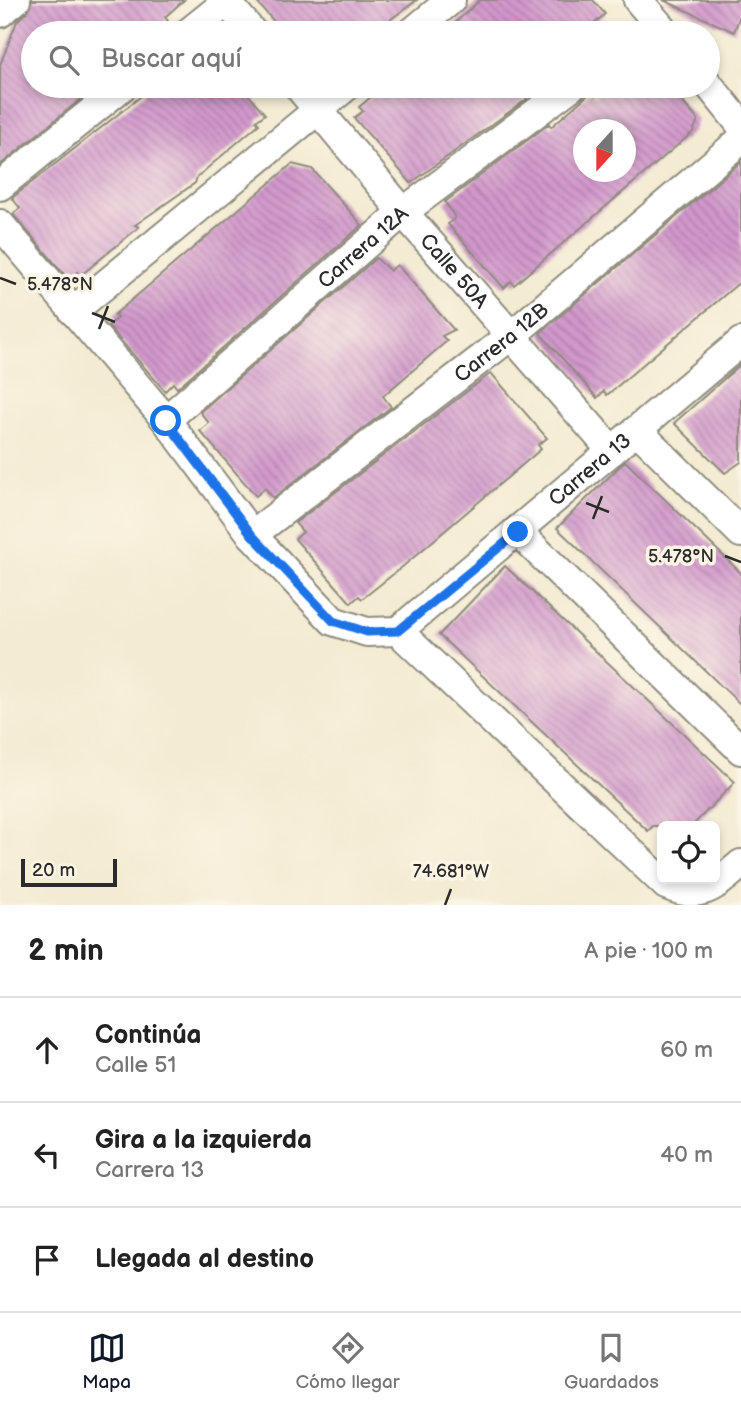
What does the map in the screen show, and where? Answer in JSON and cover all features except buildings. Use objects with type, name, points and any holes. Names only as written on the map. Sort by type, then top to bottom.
[{"type":"street","points":[[0,13],[16,0]]},
{"type":"street","points":[[426,21],[451,0]]},
{"type":"street","points":[[638,0],[657,21]]},
{"type":"street","points":[[203,21],[227,1],[243,21]]},
{"type":"street","points":[[0,186],[108,98]]},
{"type":"street","name":"Calle 50A","points":[[308,98],[403,212],[612,451]]},
{"type":"street","points":[[73,312],[332,98]]},
{"type":"street","name":"Carrera 12A","points":[[166,421],[403,212],[556,98]]},
{"type":"street","points":[[719,98],[741,125]]},
{"type":"street","name":"Carrera 12B","points":[[252,535],[512,335],[741,140]]},
{"type":"street","points":[[0,224],[166,421],[252,535],[333,621],[367,632],[398,631],[666,885],[684,893],[711,890],[741,864]]},
{"type":"street","name":"Carrera 13","points":[[398,631],[741,342]]},
{"type":"street","points":[[638,431],[741,533]]},
{"type":"street","points":[[518,532],[741,750]]},
{"type":"route","points":[[166,421],[252,535],[333,621],[367,632],[398,631],[518,532]]}]
